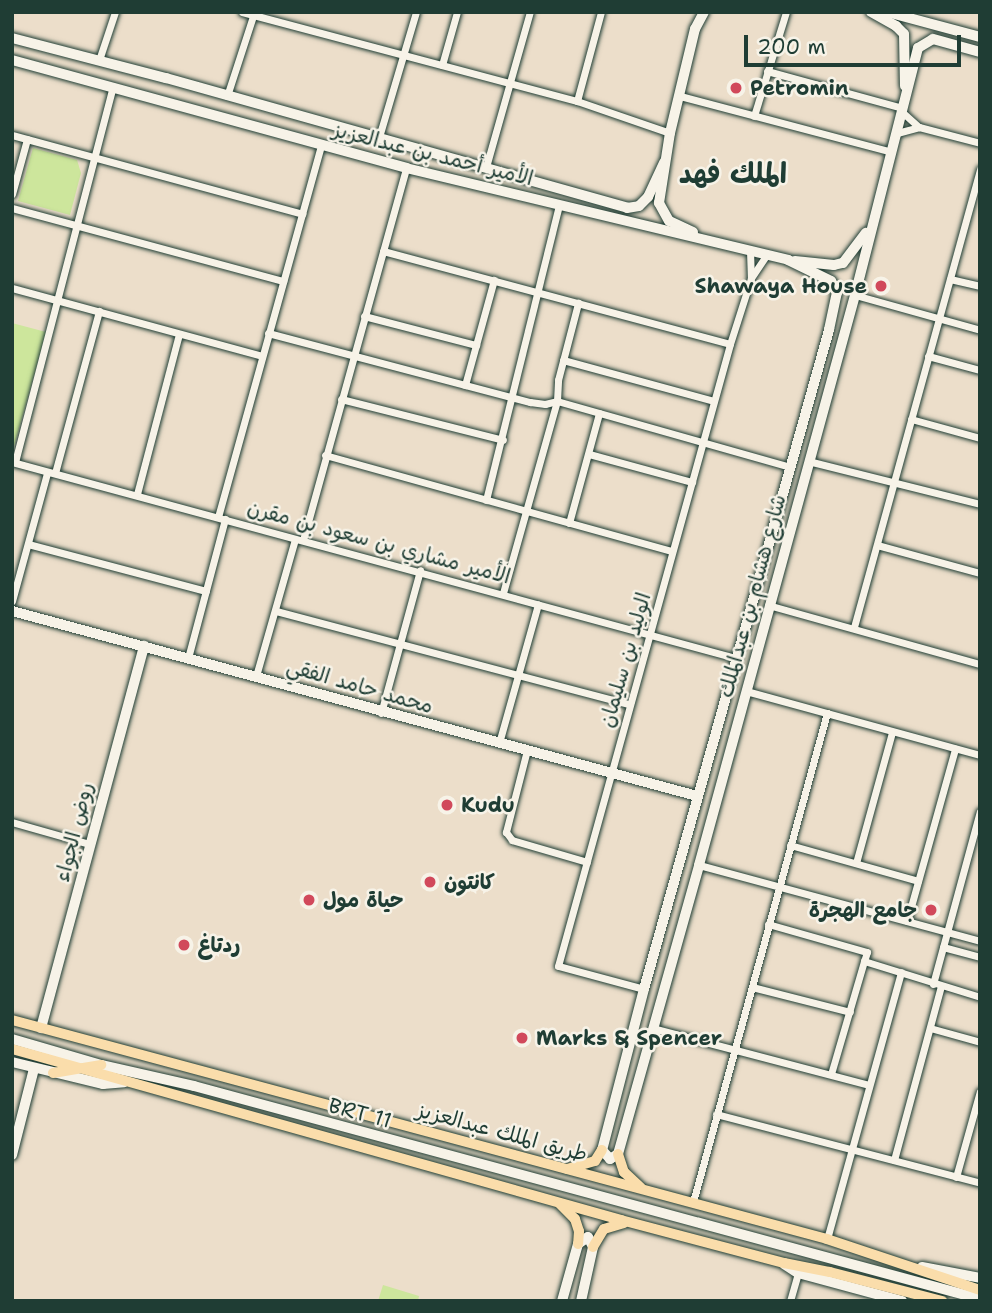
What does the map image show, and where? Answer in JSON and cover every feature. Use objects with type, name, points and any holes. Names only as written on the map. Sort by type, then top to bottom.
[{"type":"main road","name":"طريق الملك عبدالعزيز","points":[[12,1020],[827,1239],[980,1290]]},
{"type":"main road","points":[[12,1049],[784,1264],[942,1296]]},
{"type":"main road","points":[[52,1073],[101,1065]]},
{"type":"main road","points":[[565,1170],[595,1161],[603,1150]]},
{"type":"main road","points":[[618,1154],[624,1171],[643,1189]]},
{"type":"main road","points":[[558,1203],[575,1219],[579,1231],[578,1244]]},
{"type":"main road","points":[[593,1248],[604,1229],[617,1223],[632,1223]]},
{"type":"street","points":[[100,60],[115,12]]},
{"type":"street","points":[[242,12],[401,57],[442,65],[577,101],[670,134]]},
{"type":"street","points":[[379,137],[416,12]]},
{"type":"street","points":[[442,65],[457,12]]},
{"type":"street","points":[[486,167],[530,12]]},
{"type":"street","points":[[577,101],[601,12]]},
{"type":"street","points":[[701,12],[670,134],[659,204],[669,221],[712,240]]},
{"type":"street","points":[[754,116],[786,12]]},
{"type":"street","points":[[871,12],[897,26],[904,34],[903,76],[906,89]]},
{"type":"street","points":[[887,12],[980,37]]},
{"type":"street","points":[[227,96],[254,14]]},
{"type":"street","name":"الأمير أحمد بن عبدالعزيز","points":[[12,38],[100,60],[628,208],[635,209],[644,202],[664,163]]},
{"type":"street","name":"شارع هشام بن عبدالملك","points":[[618,1154],[855,295],[918,48],[933,39],[980,52]]},
{"type":"street","name":"الأمير أحمد بن عبدالعزيز","points":[[12,60],[406,168],[788,260],[831,281],[837,292]]},
{"type":"street","points":[[767,71],[902,109],[919,128]]},
{"type":"street","points":[[13,462],[52,325],[113,87]]},
{"type":"street","points":[[680,96],[892,152]]},
{"type":"street","points":[[897,133],[919,128],[980,143]]},
{"type":"street","points":[[12,135],[302,214]]},
{"type":"street","points":[[12,194],[27,139]]},
{"type":"street","points":[[188,658],[262,355],[321,145]]},
{"type":"street","points":[[256,676],[325,455],[406,168]]},
{"type":"street","points":[[854,627],[980,169]]},
{"type":"street","points":[[486,500],[511,409],[510,397],[559,205]]},
{"type":"street","points":[[12,208],[283,281]]},
{"type":"street","points":[[788,260],[834,265],[843,263],[855,250],[874,219]]},
{"type":"street","points":[[383,251],[730,344]]},
{"type":"street","name":"الوليد بن سليمان","points":[[750,251],[751,278]]},
{"type":"street","name":"الوليد بن سليمان","points":[[644,989],[558,966],[730,344],[751,278],[766,256]]},
{"type":"street","points":[[950,279],[980,286]]},
{"type":"street","points":[[465,385],[494,280]]},
{"type":"street","points":[[12,288],[262,355]]},
{"type":"street","name":"شارع هشام بن عبدالملك","points":[[603,1150],[644,989],[816,378],[837,292]]},
{"type":"street","points":[[855,295],[980,330]]},
{"type":"street","points":[[503,593],[557,401],[563,360],[578,303]]},
{"type":"street","points":[[12,601],[99,311]]},
{"type":"street","points":[[364,316],[476,345]]},
{"type":"street","points":[[268,333],[510,397],[545,404],[557,401],[790,467]]},
{"type":"street","points":[[137,495],[179,334]]},
{"type":"street","points":[[928,356],[980,370]]},
{"type":"street","points":[[563,360],[714,401]]},
{"type":"street","points":[[341,399],[503,440]]},
{"type":"street","points":[[569,523],[599,413]]},
{"type":"street","points":[[912,419],[980,438]]},
{"type":"street","points":[[589,454],[692,482]]},
{"type":"street","points":[[325,455],[672,551]]},
{"type":"street","points":[[808,461],[980,504]]},
{"type":"street","name":"الأمير مشاري بن سعود بن مقرن","points":[[13,462],[736,657]]},
{"type":"street","points":[[28,544],[206,591]]},
{"type":"street","points":[[877,545],[980,572]]},
{"type":"street","points":[[381,713],[420,570]]},
{"type":"street","points":[[499,743],[538,604]]},
{"type":"street","points":[[768,605],[980,664]]},
{"type":"street","name":"محمد حامد الفقي","points":[[12,611],[256,676],[381,713],[697,796]]},
{"type":"street","points":[[276,611],[629,704]]},
{"type":"street","name":"روض الجواء","points":[[41,1028],[144,646]]},
{"type":"street","points":[[746,691],[980,755]]},
{"type":"street","points":[[692,1202],[827,713]]},
{"type":"street","points":[[856,863],[891,732]]},
{"type":"street","points":[[907,921],[955,749]]},
{"type":"street","points":[[527,750],[506,832],[512,840],[587,862]]},
{"type":"street","points":[[933,984],[980,811]]},
{"type":"street","points":[[12,822],[90,844]]},
{"type":"street","points":[[790,845],[918,881]]},
{"type":"street","points":[[699,865],[980,941]]},
{"type":"street","points":[[768,924],[867,952],[831,1074]]},
{"type":"street","points":[[943,947],[979,955]]},
{"type":"street","points":[[864,961],[980,997]]},
{"type":"street","points":[[827,1239],[901,972]]},
{"type":"street","points":[[894,1160],[942,986]]},
{"type":"street","points":[[752,987],[850,1012]]},
{"type":"street","points":[[652,1028],[869,1085]]},
{"type":"street","points":[[930,1028],[980,1042]]},
{"type":"street","name":"BRT 11","points":[[12,1039],[101,1065],[194,1086],[942,1296],[969,1301]]},
{"type":"street","points":[[12,1062],[103,1084],[124,1082]]},
{"type":"street","points":[[12,1154],[34,1069]]},
{"type":"street","points":[[956,1177],[980,1091]]},
{"type":"street","points":[[716,1114],[980,1183]]},
{"type":"street","points":[[603,1150],[610,1159],[618,1154]]},
{"type":"street","points":[[562,1301],[578,1244],[588,1237],[593,1248],[581,1301]]},
{"type":"street","points":[[784,1264],[798,1273],[902,1301]]},
{"type":"street","points":[[915,1267],[980,1278]]},
{"type":"street","points":[[790,1301],[798,1273]]},
{"type":"street","name":"BRT 11","points":[[942,1296],[980,1299]]},
{"type":"green space","points":[[33,148],[77,160],[81,173],[70,215],[18,201]]},
{"type":"green space","points":[[12,323],[46,332],[13,450],[12,450]]},
{"type":"green space","points":[[383,1285],[419,1296],[418,1301],[378,1301]]},
{"type":"place","name":"Petromin","points":[[736,88]]},
{"type":"place","name":"Shawaya House","points":[[881,286]]},
{"type":"place","name":"Kudu","points":[[447,805]]},
{"type":"place","name":"كانتون","points":[[430,882]]},
{"type":"place","name":"حياة مول","points":[[309,900]]},
{"type":"place","name":"جامع الهجرة","points":[[931,910]]},
{"type":"place","name":"ردتاغ","points":[[184,945]]},
{"type":"place","name":"Marks & Spencer","points":[[522,1038]]},
{"type":"district","name":"الملك فهد","points":[[733,173]]}]
